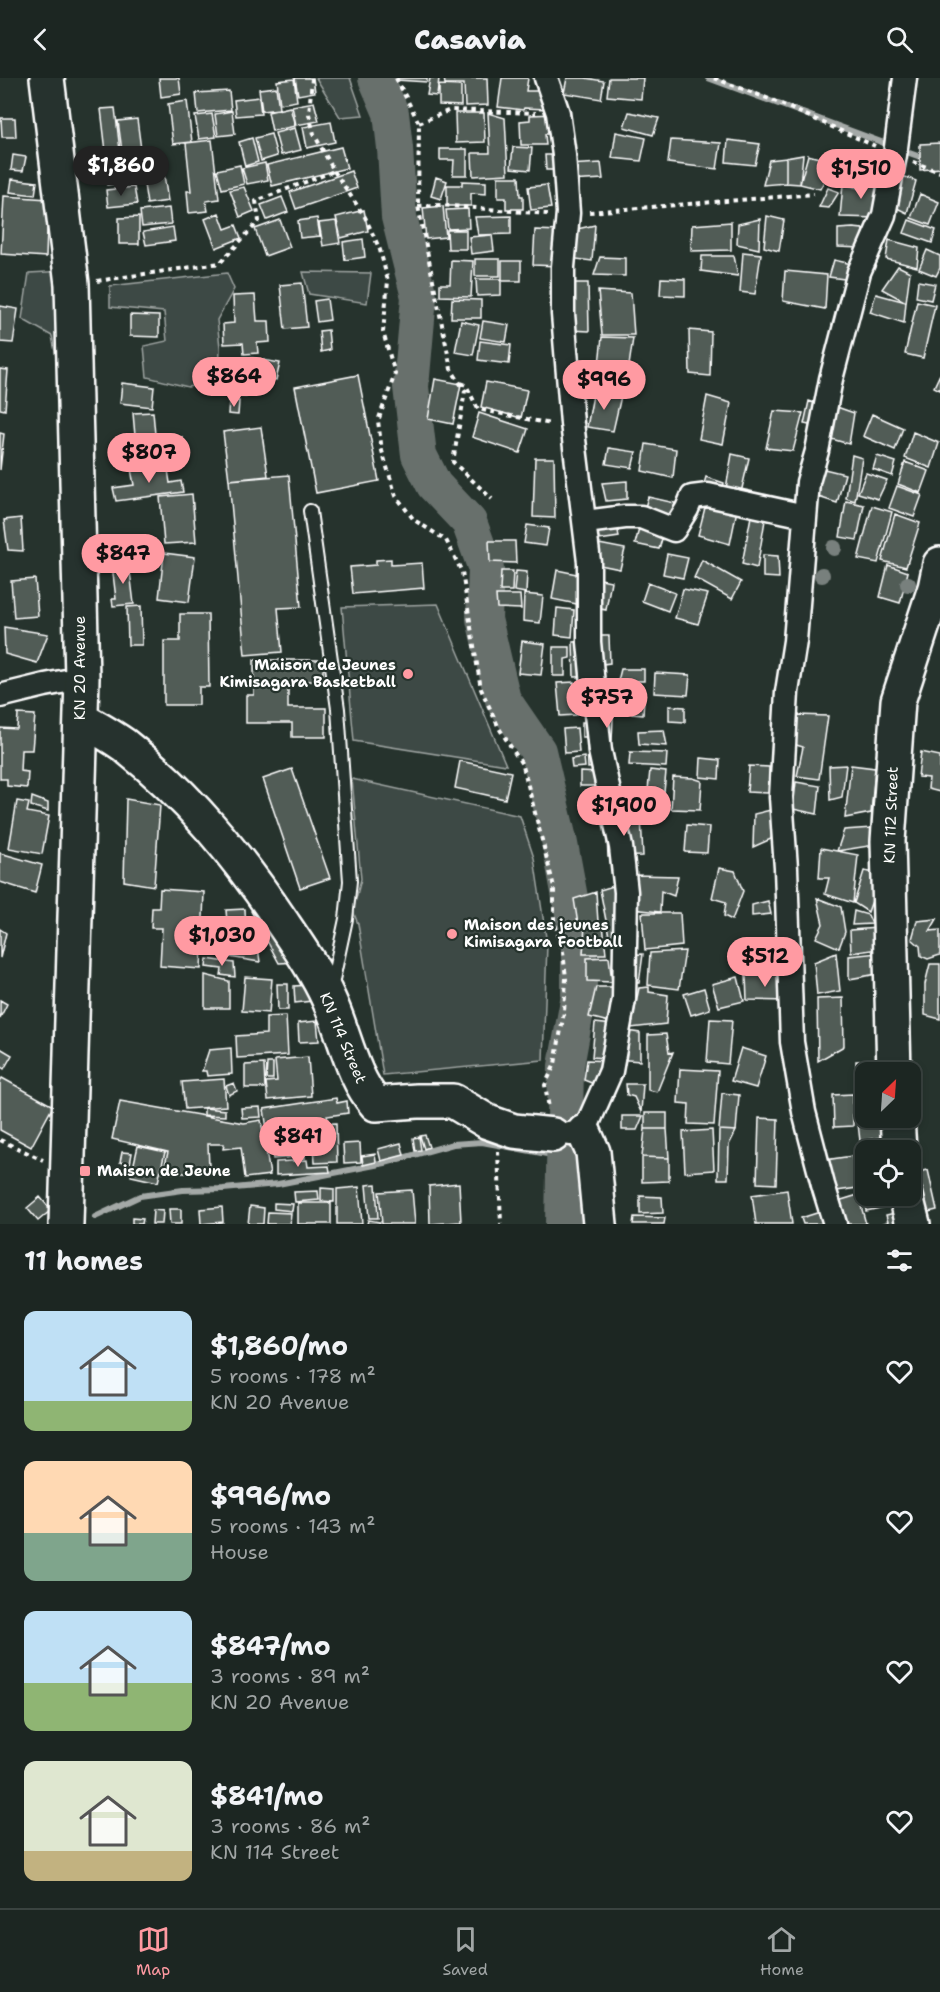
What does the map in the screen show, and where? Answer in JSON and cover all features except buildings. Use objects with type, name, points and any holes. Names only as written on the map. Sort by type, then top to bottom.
[{"type":"street","name":"KN 20 Avenue","points":[[46,78],[72,284],[82,678],[66,1224]]},
{"type":"street","points":[[546,78],[558,113],[564,155],[568,213],[563,267],[563,314],[572,423],[589,562],[589,642],[594,695],[600,751],[621,847],[626,903],[624,999],[611,1071],[568,1134],[593,1152],[600,1224]]},
{"type":"street","points":[[835,1224],[804,1112],[792,1041],[781,797],[787,692],[795,641],[808,482],[817,451],[831,379],[860,272],[884,214],[895,155],[905,78]]},
{"type":"street","points":[[585,522],[641,517],[674,530],[692,497],[708,495],[805,516]]},
{"type":"street","name":"KN 112 Street","points":[[894,1062],[888,841],[898,701],[935,588],[940,564]]},
{"type":"street","points":[[0,696],[45,684],[82,678]]},
{"type":"street","name":"KN 114 Street","points":[[81,719],[123,745],[201,815],[232,851],[304,956],[329,1000],[363,1087],[376,1104],[453,1101],[488,1122],[514,1131],[568,1134]]},
{"type":"street","points":[[908,1206],[913,1224]]},
{"type":"lane","points":[[310,512],[338,709],[350,881],[346,920],[329,1000]]},
{"type":"path","points":[[312,78],[309,114],[314,134],[334,171],[365,217],[380,250],[388,281],[383,332],[395,374],[378,421],[382,451],[396,496],[414,520],[446,540],[462,572],[481,689],[500,728],[523,766],[554,887],[554,921],[563,952],[566,978],[564,1012],[555,1064],[545,1085],[568,1134]]},
{"type":"path","points":[[396,78],[419,123],[418,206],[451,369],[465,391],[453,462],[492,499]]},
{"type":"path","points":[[714,78],[772,100],[895,155],[940,172]]},
{"type":"path","points":[[419,123],[450,110],[558,113]]},
{"type":"path","points":[[72,284],[220,263],[259,221],[256,201],[334,171]]},
{"type":"path","points":[[418,206],[439,205],[554,214],[814,194]]},
{"type":"path","points":[[460,383],[466,385],[478,409],[547,424],[572,423]]},
{"type":"path","points":[[0,1140],[45,1161],[68,1160]]},
{"type":"path","points":[[498,1151],[501,1224]]},
{"type":"shaded area","points":[[316,78],[350,78],[363,115],[340,117]]},
{"type":"shaded area","points":[[66,271],[58,367],[52,336],[22,319],[29,273]]},
{"type":"shaded area","points":[[303,272],[371,273],[367,303],[309,294]]},
{"type":"shaded area","points":[[227,273],[234,289],[217,320],[220,347],[219,380],[188,387],[147,377],[144,346],[167,341],[164,312],[110,307],[110,286]]},
{"type":"shaded area","name":"Maison de Jeunes Kimisagara Basketball","points":[[438,604],[506,765],[354,741],[342,607]]},
{"type":"shaded area","name":"Maison des jeunes Kimisagara Football","points":[[352,779],[520,816],[534,858],[547,944],[543,1060],[383,1075],[358,924],[353,911],[361,879]]},
{"type":"waterway","points":[[376,78],[391,113],[399,217],[419,297],[411,387],[419,455],[434,485],[469,522],[486,569],[484,619],[503,700],[538,751],[560,844],[579,946],[579,995],[566,1066],[563,1224]]},
{"type":"waterway","points":[[708,78],[892,146]]},
{"type":"waterway","points":[[901,150],[940,164]]},
{"type":"waterway","points":[[95,1217],[140,1196],[183,1190],[278,1184],[385,1163],[453,1144],[482,1142],[563,1157]]},
{"type":"place","name":"Maison de Jeunes Kimisagara Basketball","points":[[408,674]]},
{"type":"place","name":"Maison des jeunes Kimisagara Football","points":[[452,934]]},
{"type":"place","name":"Maison de Jeune","points":[[85,1171]]}]
